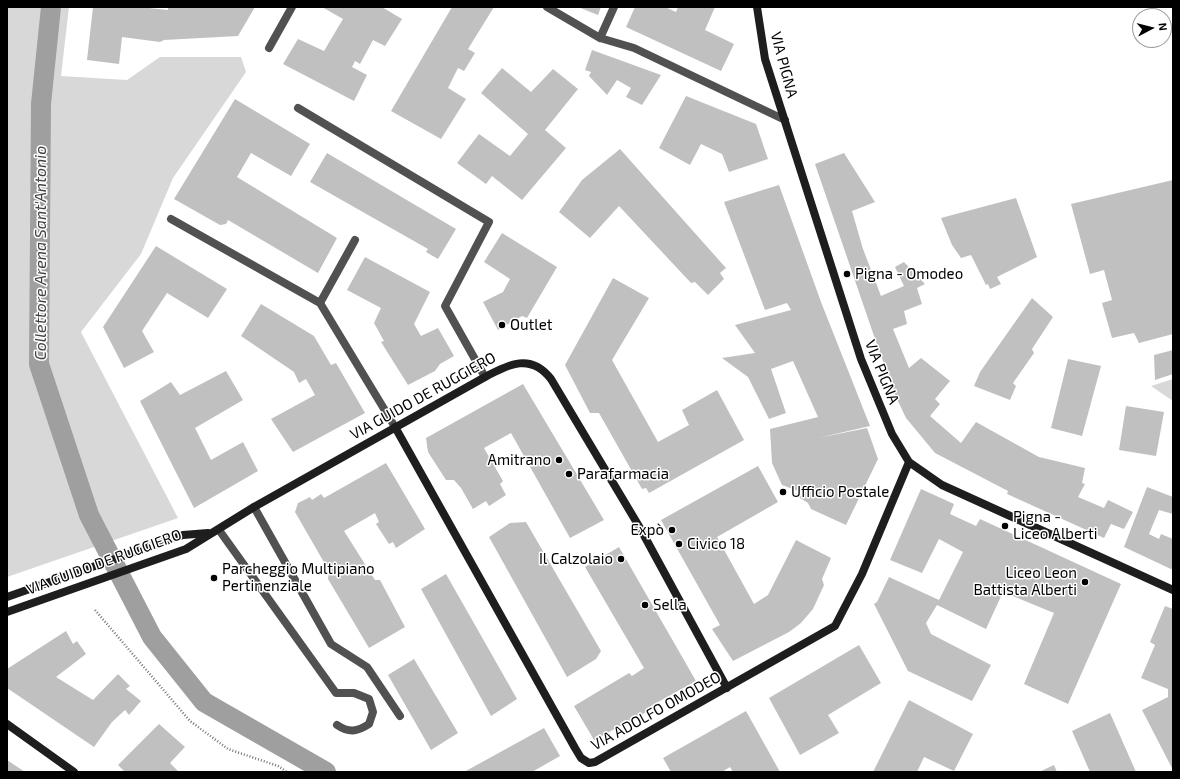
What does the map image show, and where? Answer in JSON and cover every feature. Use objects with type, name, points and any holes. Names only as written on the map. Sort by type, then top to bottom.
[{"type":"street","points":[[269,48],[292,7]]},
{"type":"street","points":[[547,7],[600,38],[634,48],[784,120]]},
{"type":"street","points":[[600,38],[614,7]]},
{"type":"street","name":"VIA PIGNA","points":[[757,7],[765,59],[860,359],[892,434],[909,462],[942,485],[1173,590]]},
{"type":"street","points":[[298,108],[489,222],[445,306],[485,376]]},
{"type":"street","points":[[171,220],[320,303],[395,427]]},
{"type":"street","points":[[320,303],[355,240]]},
{"type":"street","name":"VIA GUIDO DE RUGGIERO","points":[[7,597],[182,535],[209,533],[219,530],[254,507],[485,376],[507,365],[517,362],[537,366],[546,373],[640,528],[727,688]]},
{"type":"street","name":"VIA ADOLFO OMODEO","points":[[395,427],[575,748],[585,761],[589,763],[595,762],[835,626],[862,574],[909,462]]},
{"type":"street","points":[[254,507],[331,644],[367,667],[400,716]]},
{"type":"street","points":[[219,530],[336,693],[354,693],[369,699],[373,712],[369,724],[359,731],[345,730],[337,725]]},
{"type":"street","name":"VIA GUIDO DE RUGGIERO","points":[[7,612],[186,548],[209,533]]},
{"type":"street","points":[[7,724],[74,772]]},
{"type":"path","points":[[95,610],[190,721],[228,749],[278,766],[288,772]]},
{"type":"shaded area","points":[[7,7],[69,7],[61,76],[127,80],[160,57],[241,57],[246,72],[173,178],[141,254],[81,332],[178,518],[7,577]]},
{"type":"shaded area","points":[[1173,379],[1173,401],[1151,386]]},
{"type":"building","points":[[93,7],[139,7],[168,10],[168,7],[255,7],[238,36],[164,40],[160,42],[122,37],[119,64],[87,60]]},
{"type":"building","points":[[322,7],[382,7],[402,19],[385,46],[373,40],[360,64],[355,61],[352,67],[367,75],[354,101],[283,64],[298,39],[324,51],[343,19]]},
{"type":"building","points":[[452,7],[494,7],[468,49],[475,53],[464,71],[458,68],[448,88],[466,99],[441,139],[391,111]]},
{"type":"building","points":[[578,7],[601,7],[598,15]]},
{"type":"building","points":[[635,7],[665,7],[676,12],[678,7],[715,7],[705,30],[734,44],[721,71],[626,27]]},
{"type":"building","points":[[592,50],[661,75],[642,105],[626,97],[631,88],[617,80],[607,95],[589,76],[591,72],[585,70]]},
{"type":"building","points":[[502,68],[531,92],[553,69],[578,89],[545,130],[566,148],[522,200],[492,176],[486,184],[457,163],[479,134],[510,156],[528,134],[481,93]]},
{"type":"building","points":[[686,96],[756,124],[768,159],[729,172],[722,154],[701,144],[690,165],[659,148]]},
{"type":"building","points":[[235,99],[310,144],[291,176],[251,153],[237,177],[337,238],[318,273],[228,220],[226,224],[220,225],[174,199]]},
{"type":"building","points":[[620,149],[726,268],[720,273],[724,279],[708,295],[695,282],[691,283],[619,206],[590,238],[559,212],[582,180]]},
{"type":"building","points":[[327,153],[456,229],[438,259],[426,252],[428,249],[310,182]]},
{"type":"building","points":[[844,153],[875,202],[852,211],[863,249],[881,296],[904,286],[895,267],[904,262],[925,284],[917,288],[922,304],[904,311],[907,324],[893,329],[909,368],[921,358],[950,381],[935,399],[940,404],[930,416],[961,443],[976,422],[1039,457],[1085,468],[1082,483],[1085,484],[1078,497],[1104,508],[1108,500],[1133,512],[1124,529],[1111,524],[1104,538],[1007,494],[1008,491],[935,453],[906,418],[896,397],[874,336],[815,164]]},
{"type":"building","points":[[1173,180],[1173,334],[1139,343],[1134,333],[1112,338],[1102,303],[1112,300],[1104,270],[1090,274],[1071,204]]},
{"type":"building","points":[[779,185],[821,302],[870,426],[818,438],[867,428],[878,459],[846,525],[811,509],[808,503],[795,495],[798,491],[782,485],[772,463],[770,429],[818,417],[793,361],[771,369],[786,413],[769,419],[748,377],[722,358],[755,353],[735,325],[791,310],[787,303],[765,310],[724,202]]},
{"type":"building","points":[[1016,198],[1037,257],[997,277],[1001,284],[990,289],[988,284],[986,285],[971,255],[961,258],[952,245],[941,218]]},
{"type":"building","points":[[502,233],[557,267],[527,318],[522,316],[498,330],[483,302],[503,292],[510,279],[484,262]]},
{"type":"building","points":[[156,246],[227,289],[208,318],[167,293],[142,331],[154,352],[124,368],[103,327]]},
{"type":"building","points":[[365,257],[430,292],[414,324],[421,336],[438,328],[454,356],[440,364],[435,371],[408,385],[381,342],[384,341],[374,323],[381,308],[347,290]]},
{"type":"building","points":[[613,278],[649,298],[612,360],[658,442],[689,425],[682,410],[717,390],[744,440],[649,493],[646,488],[642,489],[599,413],[590,413],[565,365]]},
{"type":"building","points":[[1032,298],[1053,317],[1032,349],[1034,353],[1013,383],[1016,386],[1010,400],[974,386],[980,372]]},
{"type":"building","points":[[261,304],[314,336],[331,365],[336,363],[365,413],[293,452],[271,419],[315,395],[306,379],[299,383],[294,372],[241,336]]},
{"type":"building","points":[[1173,350],[1173,374],[1155,380],[1154,355]]},
{"type":"building","points":[[1068,359],[1101,366],[1082,436],[1051,428]]},
{"type":"building","points":[[226,371],[243,400],[195,428],[211,460],[243,442],[258,471],[194,508],[140,401],[171,382],[180,395]]},
{"type":"building","points":[[523,384],[604,520],[570,538],[511,433],[484,448],[503,481],[500,484],[506,495],[489,506],[486,501],[473,509],[461,488],[454,480],[446,480],[428,452],[426,438]]},
{"type":"building","points":[[1126,406],[1164,412],[1156,456],[1119,450]]},
{"type":"building","points":[[386,463],[425,529],[396,548],[393,542],[389,544],[376,524],[379,522],[375,513],[344,531],[375,580],[380,580],[405,627],[369,648],[328,579],[329,571],[295,512],[298,503],[310,497],[312,500],[321,494],[324,498]]},
{"type":"building","points":[[758,466],[778,502],[717,537],[754,604],[768,595],[796,540],[831,558],[822,579],[824,585],[813,609],[801,623],[789,632],[733,661],[712,629],[720,625],[661,520]]},
{"type":"building","points":[[1147,487],[1173,497],[1173,514],[1159,510],[1149,534],[1159,539],[1161,534],[1173,539],[1173,570],[1124,547]]},
{"type":"building","points":[[921,489],[954,504],[950,514],[976,526],[980,519],[1121,584],[1068,704],[1024,684],[1054,613],[1003,592],[986,629],[937,605],[926,623],[931,634],[991,665],[972,701],[908,671],[874,604],[877,602],[889,577],[939,600],[963,552],[939,539],[922,573],[890,560]]},
{"type":"building","points":[[526,522],[601,651],[596,659],[567,677],[489,537],[510,523]]},
{"type":"building","points":[[619,547],[696,681],[649,707],[650,710],[594,740],[574,706],[629,673],[632,676],[644,668],[585,567]]},
{"type":"building","points":[[446,574],[517,699],[491,716],[421,589]]},
{"type":"building","points":[[1165,606],[1173,609],[1173,770],[1142,710],[1168,697],[1168,689],[1141,678],[1155,645],[1150,642]]},
{"type":"building","points":[[66,631],[73,644],[77,641],[86,654],[56,677],[93,700],[118,674],[130,686],[126,689],[141,701],[129,715],[125,710],[112,722],[94,747],[7,688],[7,669]]},
{"type":"building","points":[[859,645],[881,683],[828,715],[839,733],[800,755],[769,698]]},
{"type":"building","points":[[414,659],[458,733],[431,750],[388,675]]},
{"type":"building","points":[[909,700],[973,734],[954,771],[924,757],[917,772],[873,772]]},
{"type":"building","points":[[746,711],[780,772],[733,772],[730,767],[722,772],[671,772],[663,758]]},
{"type":"building","points":[[1110,713],[1136,772],[1090,772],[1072,731]]},
{"type":"building","points":[[159,724],[185,747],[170,763],[179,772],[125,772],[118,765]]},
{"type":"building","points":[[544,728],[560,756],[532,772],[464,772]]},
{"type":"building","points":[[7,760],[25,772],[7,772]]},
{"type":"building","points":[[1054,765],[1057,772],[1039,772]]},
{"type":"waterway","name":"Collettore Arena Sant'Antonio","points":[[51,7],[41,104],[39,364],[89,515],[152,637],[204,702],[326,772]]},
{"type":"place","name":"Pigna - Omodeo","points":[[847,274]]},
{"type":"place","name":"Outlet","points":[[502,325]]},
{"type":"place","name":"Amitrano","points":[[559,460]]},
{"type":"place","name":"Parafarmacia","points":[[569,474]]},
{"type":"place","name":"Ufficio Postale","points":[[783,492]]},
{"type":"place","name":"Pigna - Liceo Alberti","points":[[1005,526]]},
{"type":"place","name":"Expò","points":[[672,530]]},
{"type":"place","name":"Civico 18","points":[[679,544]]},
{"type":"place","name":"Il Calzolaio","points":[[621,559]]},
{"type":"place","name":"Parcheggio Multipiano Pertinenziale","points":[[214,578]]},
{"type":"place","name":"Liceo Leon Battista Alberti","points":[[1085,582]]},
{"type":"place","name":"Sella","points":[[645,605]]}]
